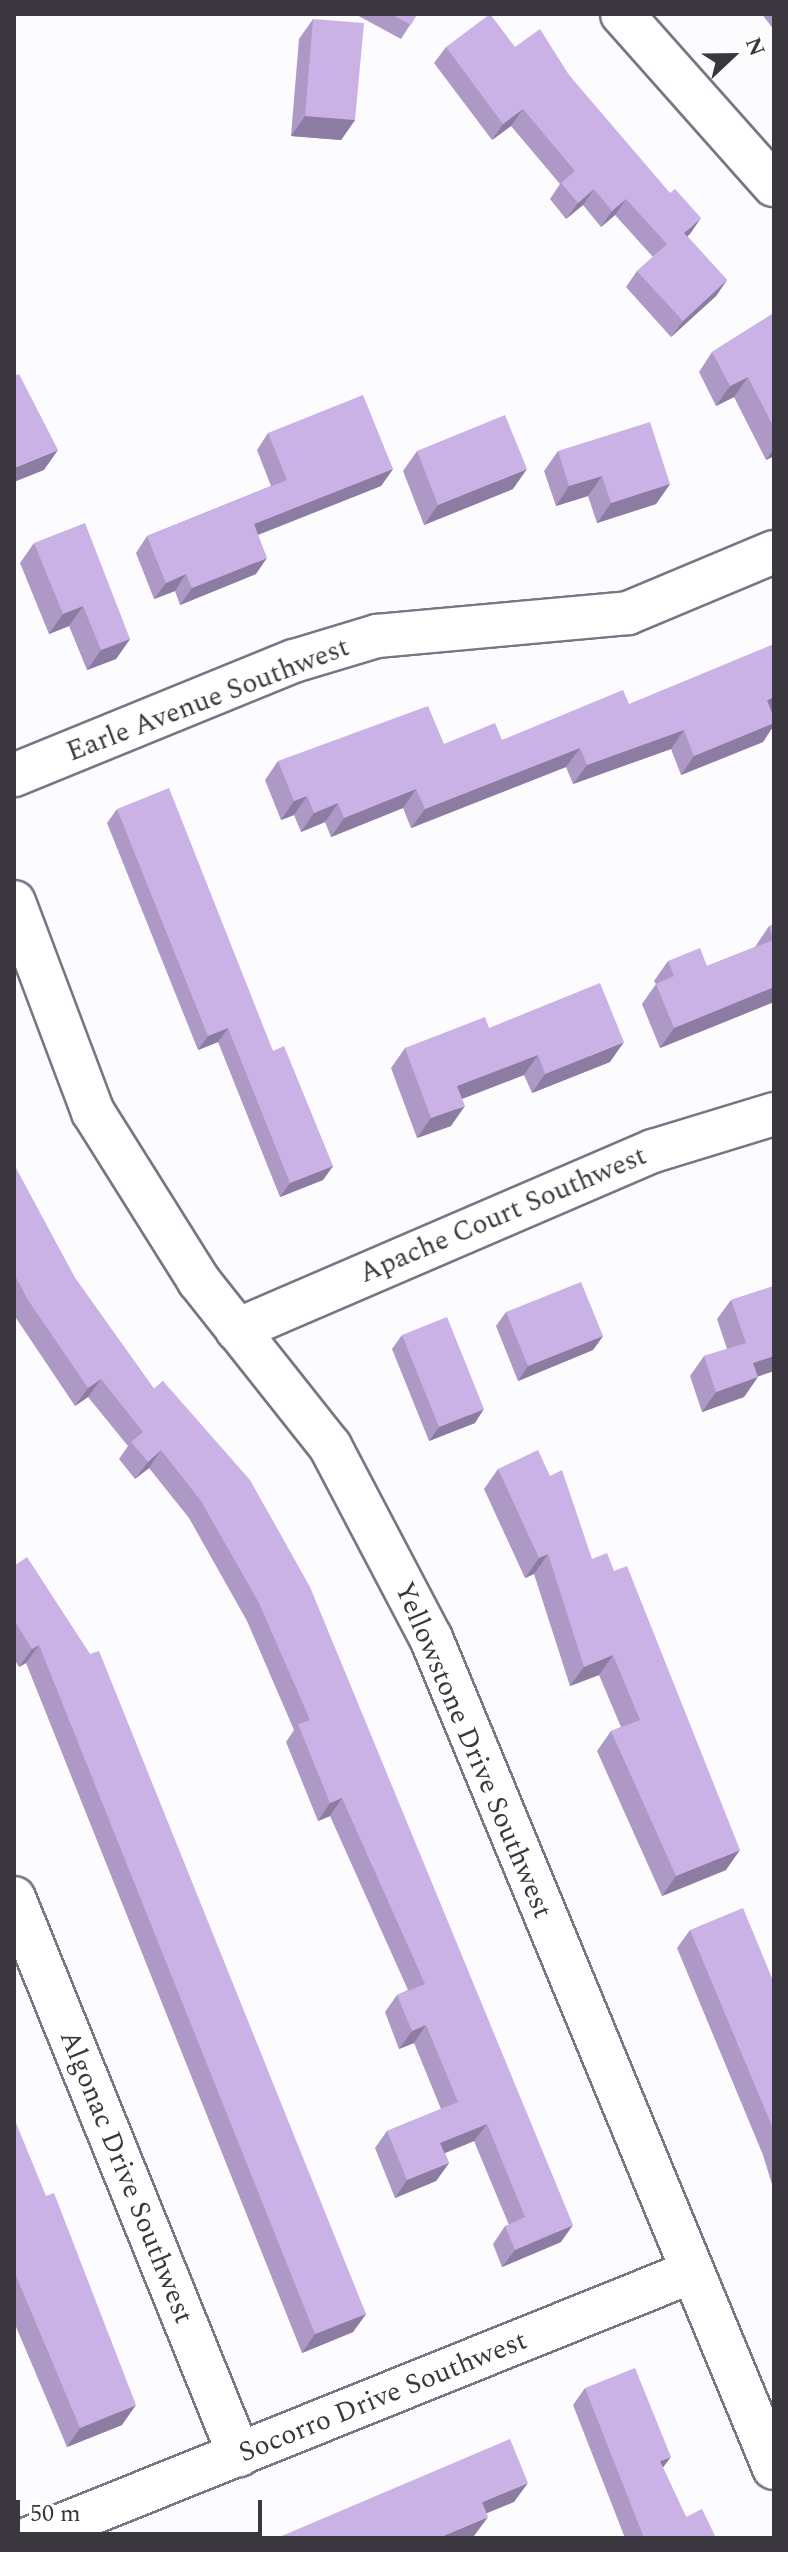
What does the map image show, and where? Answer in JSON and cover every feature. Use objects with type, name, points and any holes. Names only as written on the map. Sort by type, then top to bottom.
[{"type":"street","points":[[622,14],[774,185]]},
{"type":"street","name":"Earle Avenue Southwest","points":[[14,775],[294,661],[377,636],[628,613],[774,552]]},
{"type":"street","name":"Yellowstone Drive Southwest","points":[[14,902],[93,1112],[237,1330],[330,1446],[431,1638],[774,2468]]},
{"type":"street","name":"Apache Court Southwest","points":[[237,1330],[653,1151],[774,1114]]},
{"type":"street","name":"Algonac Drive Southwest","points":[[14,1898],[239,2455]]},
{"type":"street","name":"Socorro Drive Southwest","points":[[30,2538],[691,2272]]},
{"type":"building","points":[[391,14],[417,14],[411,25]]},
{"type":"building","points":[[490,14],[515,47],[540,29],[569,75],[670,193],[675,189],[701,218],[684,233],[727,280],[683,321],[637,271],[667,244],[626,199],[612,211],[594,189],[578,203],[561,183],[575,171],[523,109],[503,124],[446,47]]},
{"type":"building","points":[[313,19],[364,23],[355,120],[305,116]]},
{"type":"building","points":[[774,313],[774,428],[748,377],[730,386],[712,352]]},
{"type":"building","points":[[19,374],[58,450],[14,468],[14,376]]},
{"type":"building","points":[[363,395],[393,469],[254,524],[267,558],[192,588],[186,574],[166,583],[147,536],[287,480],[268,433]]},
{"type":"building","points":[[505,415],[527,469],[438,505],[417,451]]},
{"type":"building","points":[[650,422],[670,484],[611,503],[602,476],[569,486],[558,451]]},
{"type":"building","points":[[85,523],[130,639],[101,650],[83,606],[63,614],[34,543]]},
{"type":"building","points":[[774,644],[774,697],[767,700],[774,723],[694,756],[684,730],[587,765],[580,748],[425,809],[416,789],[344,818],[338,803],[314,813],[307,796],[294,801],[278,761],[428,706],[444,744],[495,723],[502,740],[623,690],[629,704]]},
{"type":"building","points":[[169,788],[273,1051],[284,1046],[333,1166],[290,1183],[228,1028],[208,1036],[117,809]]},
{"type":"building","points":[[774,925],[774,987],[674,1028],[656,984],[674,976],[668,961],[700,948],[707,966],[773,940],[769,926]]},
{"type":"building","points":[[600,983],[624,1042],[545,1074],[538,1055],[457,1086],[465,1106],[431,1118],[405,1048],[485,1017],[489,1028]]},
{"type":"building","points":[[15,1166],[75,1278],[154,1389],[163,1381],[250,1480],[310,1587],[573,2225],[515,2250],[505,2226],[525,2217],[487,2124],[440,2143],[449,2163],[407,2180],[387,2131],[458,2102],[426,2025],[412,2031],[397,1995],[425,1984],[342,1798],[330,1803],[298,1724],[310,1720],[259,1603],[201,1501],[161,1450],[148,1462],[131,1442],[143,1432],[101,1379],[88,1388],[28,1300],[14,1274]]},
{"type":"building","points":[[581,1282],[603,1336],[528,1366],[506,1312]]},
{"type":"building","points":[[774,1286],[774,1356],[753,1363],[758,1377],[716,1392],[704,1356],[746,1343],[731,1300]]},
{"type":"building","points":[[447,1317],[484,1409],[439,1427],[402,1335]]},
{"type":"building","points":[[538,1450],[550,1476],[562,1470],[592,1559],[607,1553],[614,1571],[627,1566],[740,1850],[676,1876],[611,1731],[640,1720],[613,1655],[584,1667],[548,1554],[539,1558],[498,1469]]},
{"type":"building","points":[[27,1557],[90,1654],[99,1651],[366,2314],[315,2334],[39,1645],[32,1649],[14,1620],[14,1566]]},
{"type":"building","points":[[743,1908],[774,1983],[774,2131],[690,1930]]},
{"type":"building","points":[[14,2118],[46,2196],[54,2193],[136,2405],[80,2428],[14,2271]]},
{"type":"building","points":[[635,2368],[671,2457],[660,2461],[686,2517],[702,2509],[716,2538],[644,2538],[585,2388]]},
{"type":"building","points":[[510,2439],[528,2483],[482,2502],[488,2517],[438,2538],[277,2538]]}]
